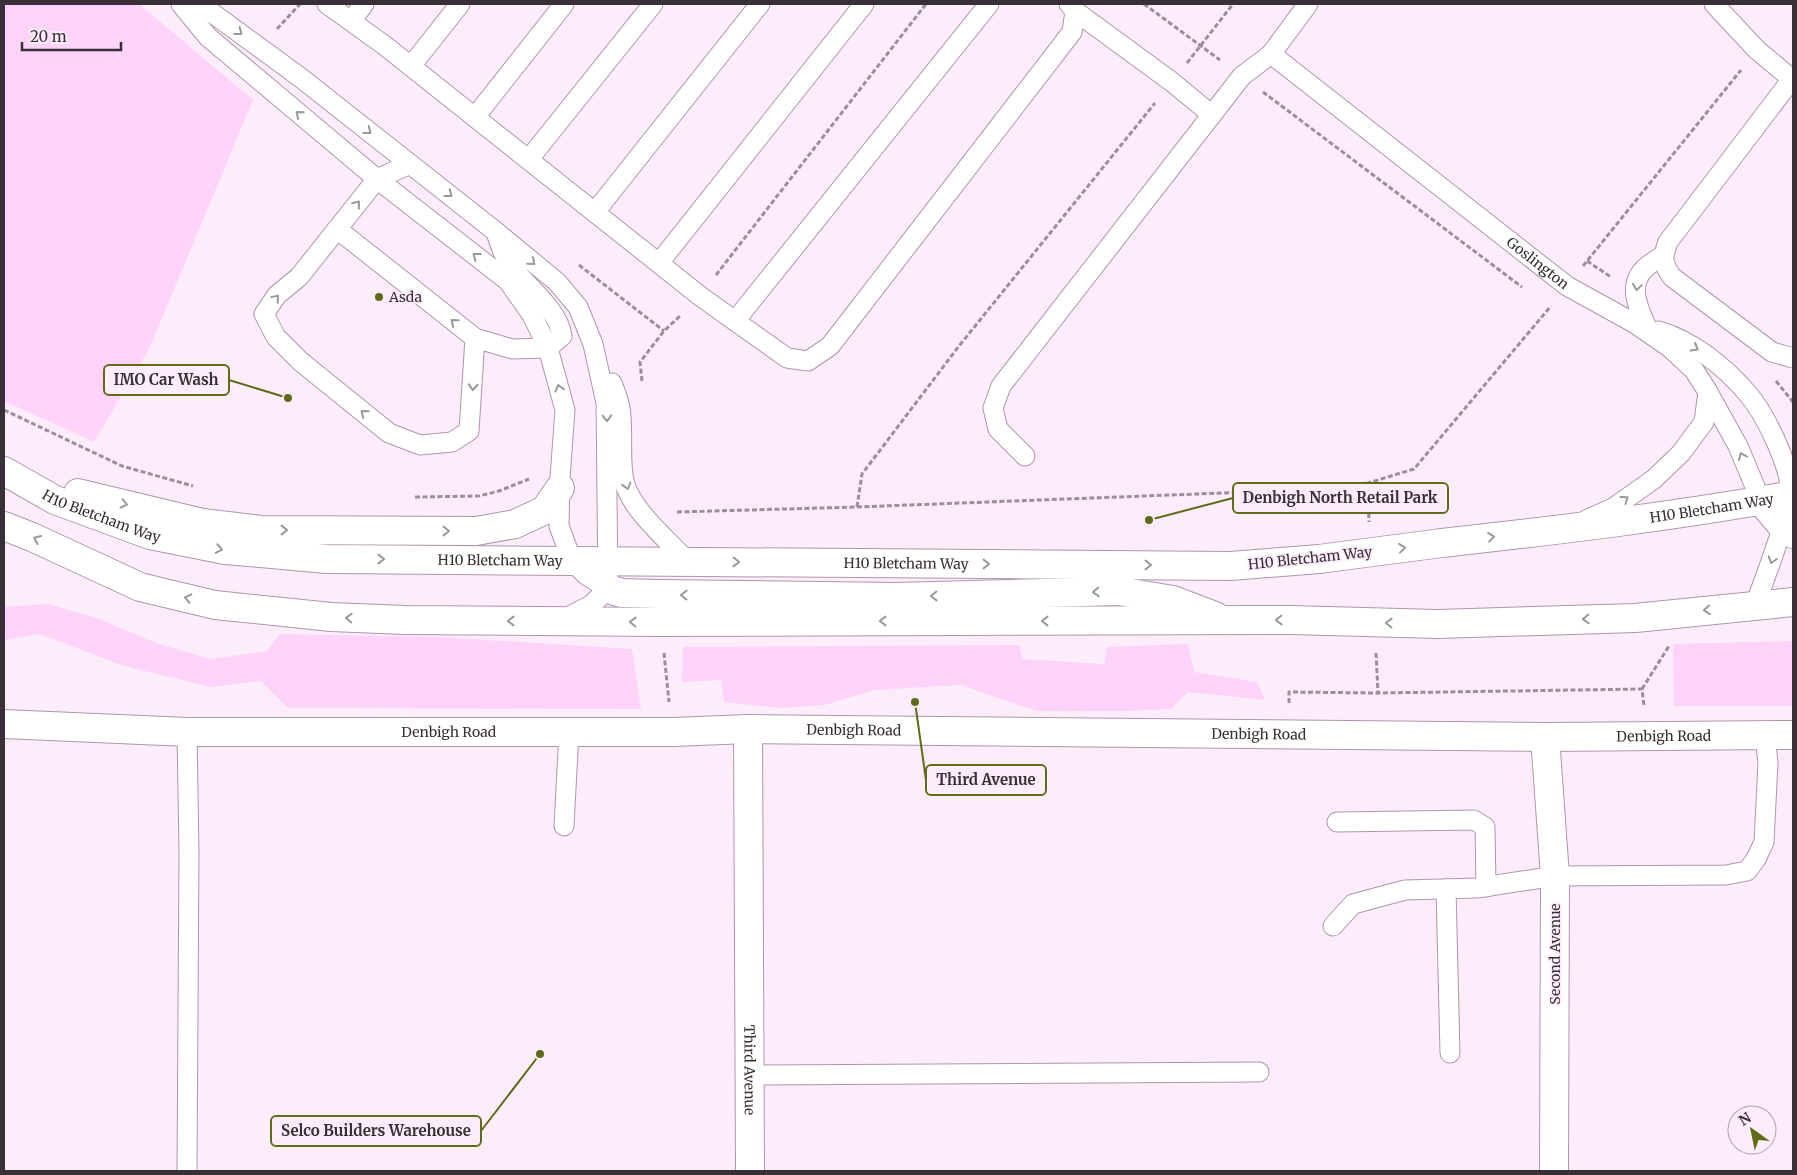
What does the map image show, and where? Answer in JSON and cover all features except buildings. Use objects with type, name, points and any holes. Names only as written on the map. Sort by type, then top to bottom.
[{"type":"street","name":"H10 Bletcham Way","points":[[14,477],[55,500],[150,535],[225,550],[327,559],[1230,566],[1319,559],[1566,529],[1792,495]]},
{"type":"street","name":"H10 Bletcham Way","points":[[14,477],[203,523],[271,530],[476,530],[515,524],[545,510],[560,483]]},
{"type":"street","points":[[1761,501],[1788,530]]},
{"type":"street","points":[[4,526],[140,587],[215,605],[331,617],[405,620],[660,622],[1228,621],[1438,624],[1635,618],[1793,602]]},
{"type":"street","points":[[608,589],[622,593],[659,594],[886,596],[1119,591],[1173,600],[1228,621]]},
{"type":"street","name":"Denbigh Road","points":[[4,724],[186,732],[673,732],[748,729],[1545,737],[1793,735]]},
{"type":"street","name":"Third Avenue","points":[[748,729],[750,1171]]},
{"type":"street","name":"Second Avenue","points":[[1545,737],[1555,876],[1554,1171]]},
{"type":"lane","points":[[181,4],[208,38],[377,179],[508,281],[532,315],[548,348],[564,410],[559,526],[572,561],[586,575],[608,589]]},
{"type":"lane","points":[[200,4],[301,78],[495,230],[557,282],[578,307],[599,339],[620,408],[625,482],[630,496],[640,513],[687,561]]},
{"type":"lane","points":[[327,4],[411,66],[700,296],[787,358],[808,361],[830,346],[1072,32],[1072,7]]},
{"type":"lane","points":[[351,21],[364,4]]},
{"type":"lane","points":[[411,66],[460,4]]},
{"type":"lane","points":[[475,117],[564,4]]},
{"type":"lane","points":[[529,159],[653,4]]},
{"type":"lane","points":[[595,212],[760,4]]},
{"type":"lane","points":[[659,263],[864,4]]},
{"type":"lane","points":[[735,321],[988,4]]},
{"type":"lane","points":[[1025,456],[998,429],[993,408],[1001,386],[1242,76],[1271,54],[1308,4]]},
{"type":"lane","points":[[1714,4],[1757,50],[1793,80],[1668,242],[1663,255],[1665,267],[1672,277],[1772,352],[1793,358]]},
{"type":"lane","points":[[1072,7],[1172,82],[1212,115]]},
{"type":"lane","name":"Goslington","points":[[1271,54],[1567,286],[1641,325],[1669,347],[1694,370],[1708,392],[1738,446],[1761,501]]},
{"type":"lane","points":[[410,164],[377,179],[299,277],[277,294],[264,314],[276,337],[300,361],[390,433],[420,445],[452,442],[469,431],[475,338]]},
{"type":"lane","points":[[337,229],[475,338],[512,349],[548,348],[562,336],[561,327],[507,261],[495,230]]},
{"type":"lane","points":[[1663,255],[1643,270],[1635,284],[1636,304],[1641,325],[1674,336],[1705,354],[1749,395],[1776,441],[1787,467],[1792,495],[1788,530],[1755,605]]},
{"type":"lane","points":[[560,621],[591,605],[608,589],[606,403],[593,344],[578,307]]},
{"type":"lane","points":[[1566,529],[1613,508],[1654,479],[1671,463],[1681,453],[1704,422],[1708,392]]},
{"type":"lane","points":[[186,732],[189,852],[188,1171]]},
{"type":"lane","points":[[564,826],[569,732]]},
{"type":"lane","points":[[1333,926],[1353,904],[1404,890],[1486,887],[1555,876],[1726,875],[1747,871],[1756,859],[1764,842],[1768,763],[1765,735]]},
{"type":"lane","points":[[1337,822],[1474,820],[1485,827],[1486,887]]},
{"type":"lane","points":[[1446,889],[1450,1053]]},
{"type":"lane","points":[[751,1075],[1259,1072]]},
{"type":"path","points":[[642,387],[640,362],[664,331],[700,296],[926,4]]},
{"type":"path","points":[[1144,4],[1526,290]]},
{"type":"path","points":[[857,507],[862,474],[960,346],[1233,4]]},
{"type":"path","points":[[1542,302],[1550,308]]},
{"type":"path","points":[[4,410],[122,466],[199,488]]},
{"type":"path","points":[[409,498],[479,496],[499,491],[528,479],[560,483]]},
{"type":"path","points":[[640,513],[857,507],[1275,491],[1368,482]]},
{"type":"path","points":[[660,622],[673,732]]},
{"type":"path","points":[[1642,689],[1668,646],[1677,645]]},
{"type":"path","points":[[1289,692],[1378,693]]},
{"type":"shaded area","points":[[4,4],[139,4],[253,100],[150,347],[94,442],[4,401]]},
{"type":"shaded area","points":[[48,604],[99,619],[156,643],[210,659],[267,651],[280,634],[440,637],[632,649],[641,709],[288,708],[261,681],[211,687],[124,666],[40,634],[4,640],[4,607]]},
{"type":"shaded area","points":[[1793,641],[1793,706],[1674,706],[1673,644]]},
{"type":"shaded area","points":[[1188,644],[1194,672],[1257,682],[1265,700],[1188,692],[1171,709],[1036,711],[961,685],[874,690],[825,705],[781,708],[724,702],[721,680],[682,682],[683,647],[1019,645],[1022,659],[1104,664],[1107,647]]},
{"type":"place","name":"Asda","points":[[379,297]]},
{"type":"place","name":"IMO Car Wash","points":[[288,398]]},
{"type":"place","name":"Denbigh North Retail Park","points":[[1149,520]]},
{"type":"place","name":"Third Avenue","points":[[915,702]]},
{"type":"place","name":"Selco Builders Warehouse","points":[[540,1054]]}]
